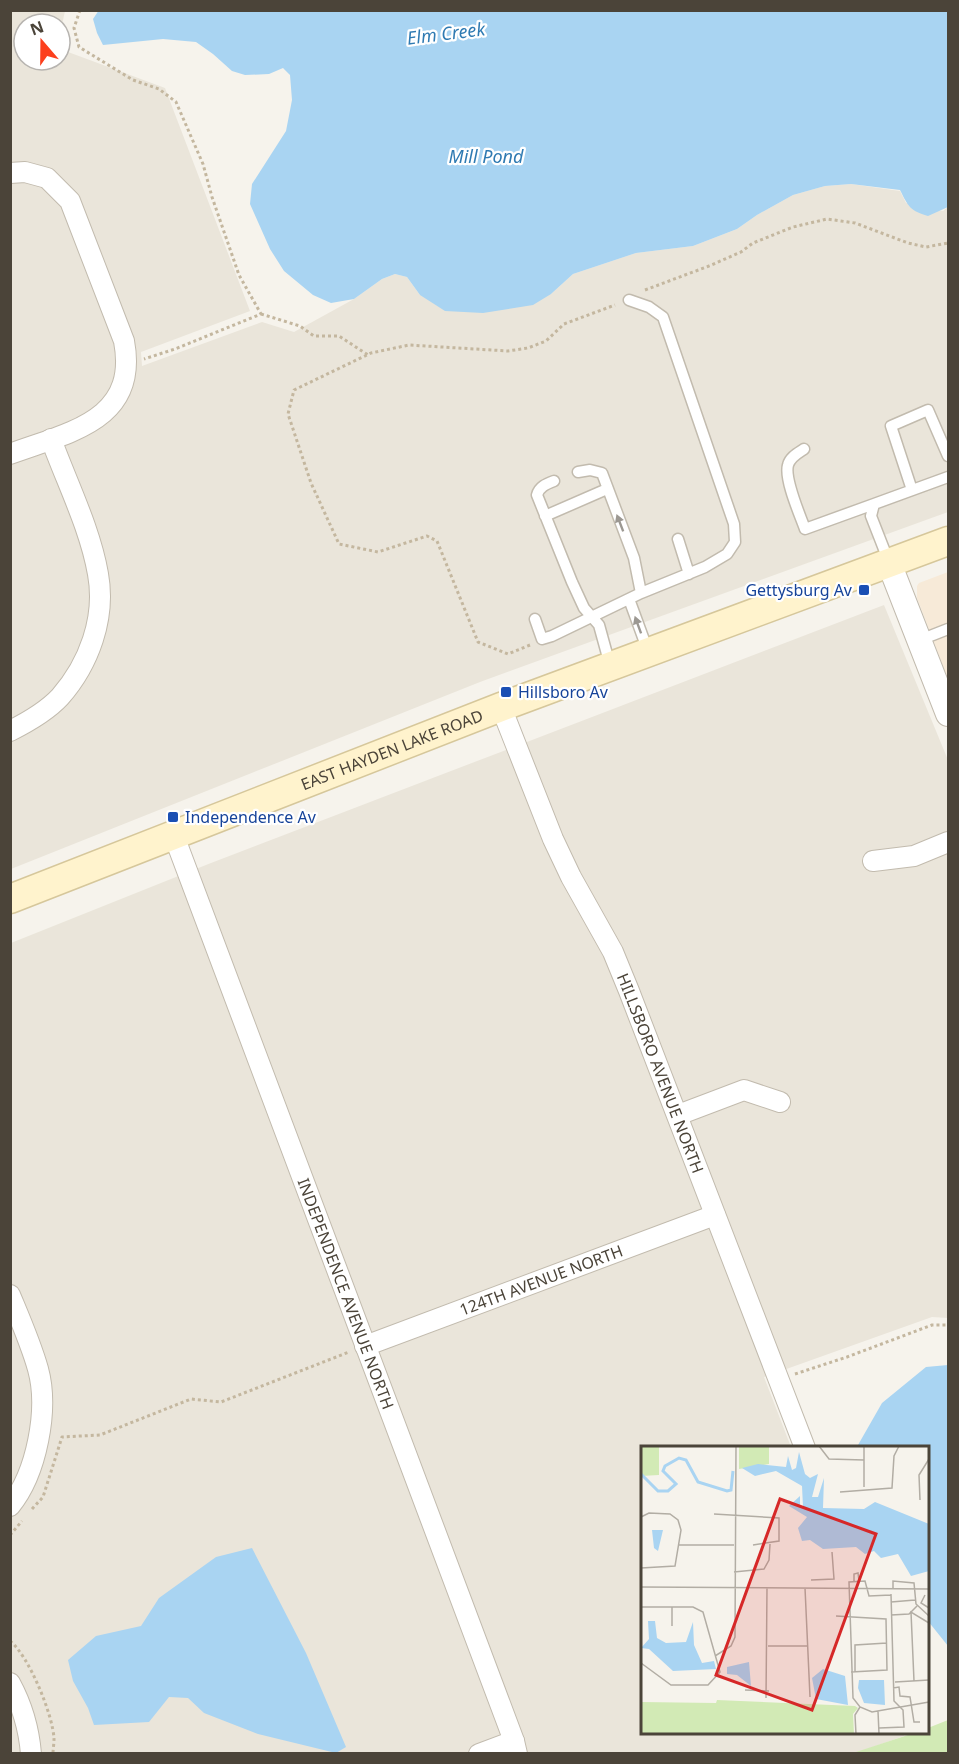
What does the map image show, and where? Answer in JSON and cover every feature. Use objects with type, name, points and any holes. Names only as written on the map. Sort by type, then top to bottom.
[{"type":"main road","name":"EAST HAYDEN LAKE ROAD","points":[[10,899],[610,665],[948,541]]},
{"type":"street","points":[[10,173],[25,172],[47,178],[70,201],[124,341],[128,360],[125,381],[116,400],[103,416],[86,425],[10,454]]},
{"type":"street","points":[[10,731],[33,719],[58,698],[80,671],[93,640],[100,609],[98,575],[90,544],[51,439]]},
{"type":"street","points":[[889,562],[948,714]]},
{"type":"street","name":"HILLSBORO AVENUE NORTH","points":[[501,707],[553,839],[571,877],[613,952],[805,1446]]},
{"type":"street","name":"INDEPENDENCE AVENUE NORTH","points":[[174,836],[516,1747]]},
{"type":"street","points":[[873,861],[914,856],[948,842]]},
{"type":"street","points":[[678,1115],[744,1090],[780,1102]]},
{"type":"street","name":"124TH AVENUE NORTH","points":[[365,1346],[715,1215]]},
{"type":"street","points":[[10,1295],[38,1370],[42,1401],[40,1429],[17,1513]]},
{"type":"street","points":[[10,1683],[19,1699],[27,1725],[31,1754]]},
{"type":"street","points":[[479,1754],[516,1747]]},
{"type":"lane","points":[[535,618],[542,639],[641,592],[705,567],[727,554],[735,542],[734,524],[663,317],[649,307],[629,300]]},
{"type":"lane","points":[[912,490],[891,426],[928,410],[948,456]]},
{"type":"lane","points":[[804,449],[796,454],[788,465],[787,476],[805,529],[948,477]]},
{"type":"lane","points":[[578,472],[590,470],[602,473],[634,558],[641,592]]},
{"type":"lane","points":[[554,481],[546,483],[538,490],[537,495],[584,608],[599,626],[610,665]]},
{"type":"lane","points":[[545,516],[607,489]]},
{"type":"lane","points":[[874,504],[871,516],[889,562]]},
{"type":"lane","points":[[678,539],[689,573]]},
{"type":"lane","points":[[629,599],[648,651]]},
{"type":"lane","points":[[920,640],[948,629]]},
{"type":"path","points":[[80,10],[74,28],[79,47],[133,80],[159,89],[176,102],[203,164],[239,275],[261,314]]},
{"type":"path","points":[[542,639],[508,654],[478,642],[437,541],[428,536],[378,552],[339,544],[311,483],[288,414],[294,390],[368,355],[409,345],[508,351],[528,348],[546,340],[564,324],[629,300],[637,293],[710,266],[741,252],[753,243],[793,227],[827,219],[855,223],[908,243],[927,247],[948,243]]},
{"type":"path","points":[[128,360],[147,359],[261,314],[300,326],[314,336],[339,336],[368,355]]},
{"type":"path","points":[[779,1378],[847,1357],[932,1325],[948,1325]]},
{"type":"path","points":[[30,1512],[42,1497],[62,1437],[100,1435],[191,1399],[221,1402],[365,1346]]},
{"type":"path","points":[[10,1535],[17,1513]]},
{"type":"path","points":[[10,1641],[19,1649],[43,1695],[54,1738],[53,1754]]},
{"type":"shaded area","points":[[11,11],[65,11],[12,12],[12,72],[72,72],[72,53],[165,88],[250,311],[141,352],[142,366],[262,322],[294,332],[354,299],[382,279],[395,274],[407,277],[420,295],[551,294],[573,274],[636,253],[693,246],[737,229],[793,195],[825,186],[851,184],[900,191],[906,203],[943,211],[948,207],[948,512],[480,682],[11,869]]},
{"type":"shaded area","points":[[948,572],[948,679],[917,598],[917,586],[919,583]]},
{"type":"shaded area","points":[[884,605],[948,760],[948,1318],[932,1317],[764,1377],[791,1446],[641,1446],[641,1734],[903,1734],[904,1736],[853,1754],[11,1754],[11,943],[211,863]]},
{"type":"green space","points":[[948,1720],[948,1753],[853,1753],[911,1734],[929,1734],[929,1728]]},
{"type":"water","name":"Mill Pond","points":[[99,10],[948,11],[948,207],[928,216],[910,207],[900,190],[851,184],[825,186],[793,195],[737,229],[693,246],[636,253],[573,274],[551,294],[533,305],[483,313],[445,311],[420,295],[407,277],[395,274],[382,279],[354,299],[331,303],[313,295],[284,271],[270,249],[250,204],[252,184],[286,131],[292,100],[290,75],[283,68],[269,74],[245,75],[232,71],[196,42],[163,39],[103,45],[93,19]]},
{"type":"water","points":[[948,1365],[948,1646],[929,1622],[929,1446],[858,1446],[882,1403],[926,1367]]},
{"type":"water","points":[[252,1548],[306,1653],[346,1747],[336,1753],[258,1734],[204,1713],[188,1698],[169,1697],[149,1722],[94,1725],[88,1708],[73,1681],[68,1660],[96,1636],[141,1626],[159,1598],[216,1557]]},
{"type":"place","name":"Gettysburg Av","points":[[864,590]]},
{"type":"place","name":"Hillsboro Av","points":[[506,692]]},
{"type":"place","name":"Independence Av","points":[[173,817]]},
{"type":"water label","name":"Elm Creek","points":[[446,33]]}]
